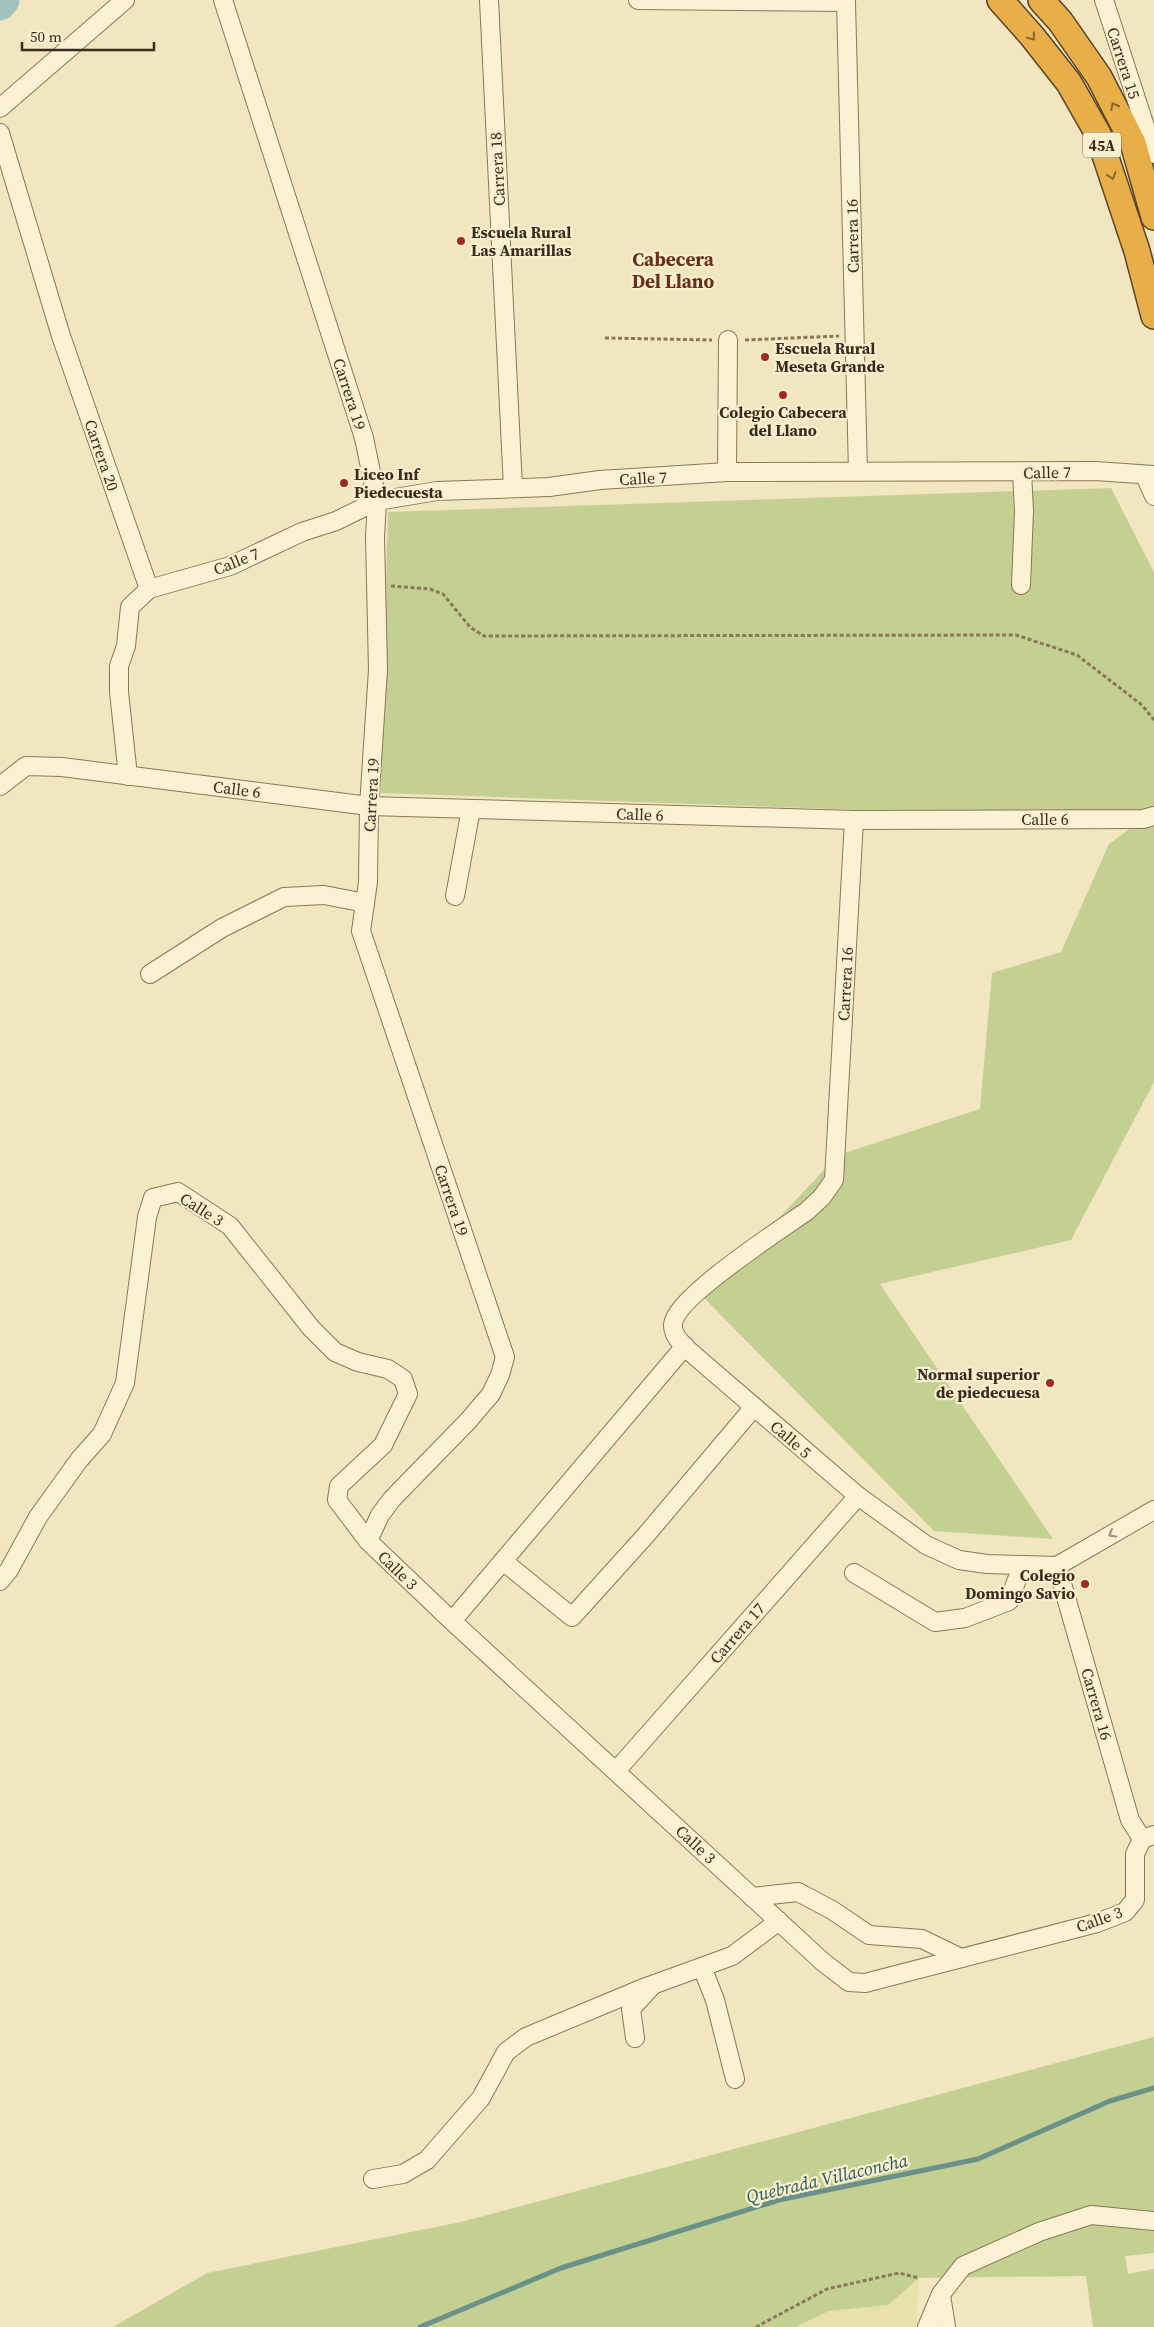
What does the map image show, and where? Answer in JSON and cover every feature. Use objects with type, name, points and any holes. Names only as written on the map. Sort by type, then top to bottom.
[{"type":"highway","name":"45A","points":[[1000,0],[1032,36],[1069,83],[1098,134],[1137,251],[1154,316]]},
{"type":"highway","name":"45A","points":[[1041,0],[1060,21],[1099,77],[1133,143],[1154,217]]},
{"type":"street","points":[[0,108],[125,0]]},
{"type":"street","name":"Carrera 19","points":[[223,0],[364,438],[377,501],[376,586],[378,670],[369,806],[368,882],[361,931],[505,1357],[500,1375],[491,1394],[468,1421],[392,1499],[380,1515],[368,1541]]},
{"type":"street","name":"Carrera 18","points":[[489,0],[513,488]]},
{"type":"street","name":"Carrera 16","points":[[647,0],[846,2],[858,471]]},
{"type":"street","name":"Carrera 15","points":[[1104,0],[1154,154]]},
{"type":"street","name":"Carrera 20","points":[[0,133],[60,336],[149,589]]},
{"type":"street","points":[[727,472],[728,340]]},
{"type":"street","name":"Calle 7","points":[[149,589],[230,566],[302,532],[336,521],[377,501],[437,491],[513,488],[727,472],[858,471],[913,473],[1095,471],[1150,476]]},
{"type":"street","points":[[1021,585],[1024,511],[1022,472]]},
{"type":"street","points":[[1150,476],[1154,496]]},
{"type":"street","points":[[0,786],[26,766],[89,769],[128,776],[119,692],[119,666],[126,646],[130,607],[149,589]]},
{"type":"street","name":"Calle 6","points":[[128,776],[369,806],[854,820],[1143,820],[1154,816]]},
{"type":"street","points":[[455,896],[471,809]]},
{"type":"street","name":"Carrera 16","points":[[836,1148],[854,820]]},
{"type":"street","points":[[150,974],[222,928],[284,897],[324,895],[365,903]]},
{"type":"street","name":"Calle 5","points":[[836,1148],[834,1180],[822,1197],[807,1211],[698,1291],[674,1317],[673,1327],[685,1346],[858,1496],[926,1545],[959,1560],[987,1564],[1057,1566],[1154,1510]]},
{"type":"street","name":"Calle 3","points":[[0,1581],[9,1570],[38,1517],[79,1460],[102,1434],[125,1383],[147,1217],[153,1198],[178,1192],[230,1226],[311,1328],[335,1352],[358,1362],[388,1370],[403,1379],[408,1394],[384,1445],[339,1486],[338,1500],[368,1541],[452,1621],[752,1897],[823,1962],[849,1982],[865,1983],[1097,1923],[1125,1912],[1135,1900],[1135,1854],[1148,1837]]},
{"type":"street","points":[[452,1621],[685,1346]]},
{"type":"street","points":[[503,1561],[572,1618],[646,1535],[754,1407]]},
{"type":"street","name":"Carrera 17","points":[[616,1771],[858,1496]]},
{"type":"street","points":[[854,1574],[935,1622],[965,1618],[1009,1601],[1022,1566]]},
{"type":"street","name":"Carrera 16","points":[[1057,1566],[1130,1820],[1148,1837]]},
{"type":"street","points":[[752,1897],[798,1892],[832,1910],[869,1935],[922,1939],[961,1958]]},
{"type":"street","points":[[373,2179],[403,2174],[426,2160],[481,2098],[506,2052],[526,2037],[652,1985],[732,1956],[779,1921]]},
{"type":"street","points":[[702,1967],[714,2000],[734,2079]]},
{"type":"street","points":[[635,2038],[632,2009],[652,1985]]},
{"type":"street","points":[[927,2327],[941,2294],[963,2266],[1039,2232],[1091,2215],[1154,2221]]},
{"type":"street","points":[[941,2294],[946,2327]]},
{"type":"path","points":[[605,338],[728,340],[854,336]]},
{"type":"path","points":[[376,586],[430,589],[443,594],[470,627],[484,636],[1016,635],[1076,655],[1142,705],[1154,720]]},
{"type":"path","points":[[756,2327],[827,2289],[899,2273],[919,2278]]},
{"type":"shaded area","points":[[919,2278],[918,2327],[796,2327],[829,2311],[888,2305]]},
{"type":"green space","points":[[1111,488],[1154,572],[1154,1082],[1071,1240],[880,1284],[1053,1539],[934,1531],[704,1298],[838,1155],[980,1109],[992,973],[1061,952],[1109,844],[1142,820],[380,793],[388,512]]},
{"type":"green space","points":[[1154,2037],[1154,2253],[1125,2256],[1128,2274],[1154,2269],[1154,2327],[1093,2327],[1086,2276],[919,2278],[888,2305],[829,2311],[796,2327],[113,2327],[207,2273],[461,2222]]},
{"type":"waterway","points":[[0,5],[4,0]]},
{"type":"waterway","name":"Quebrada Villaconcha","points":[[420,2327],[561,2268],[779,2200],[978,2159],[1110,2101],[1154,2088]]},
{"type":"place","name":"Escuela Rural Las Amarillas","points":[[461,241]]},
{"type":"place","name":"Escuela Rural Meseta Grande","points":[[765,357]]},
{"type":"place","name":"Colegio Cabecera del Llano","points":[[783,395]]},
{"type":"place","name":"Liceo Inf Piedecuesta","points":[[344,483]]},
{"type":"place","name":"Normal superior de piedecuesa","points":[[1050,1383]]},
{"type":"place","name":"Colegio Domingo Savio","points":[[1085,1584]]},
{"type":"district","name":"Cabecera Del Llano","points":[[673,270]]}]
